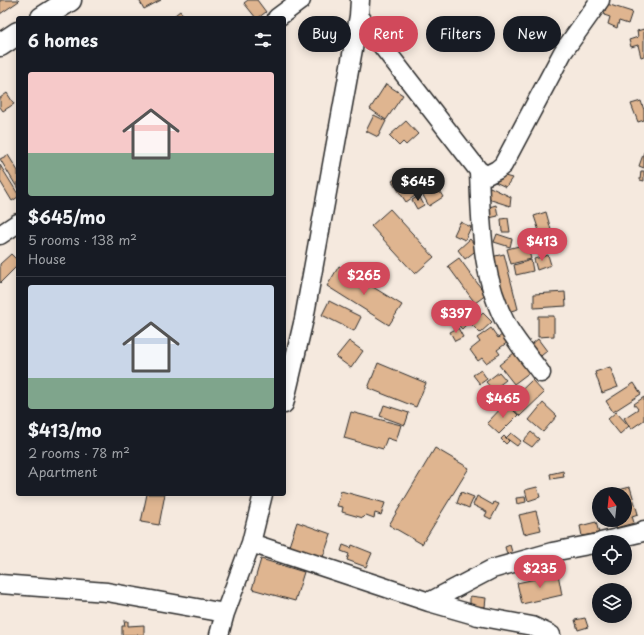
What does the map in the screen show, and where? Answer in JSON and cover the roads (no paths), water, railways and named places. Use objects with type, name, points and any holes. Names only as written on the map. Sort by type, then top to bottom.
[{"type":"highway","points":[[45,16],[70,0]]},
{"type":"highway","points":[[0,45],[16,34]]},
{"type":"street","points":[[281,16],[301,0]]},
{"type":"street","points":[[359,8],[479,171],[486,174],[497,170],[503,165],[563,52],[600,0]]},
{"type":"street","points":[[286,396],[304,319],[359,8]]},
{"type":"street","points":[[479,171],[484,254],[493,294],[509,329],[541,373]]},
{"type":"street","points":[[0,235],[16,224]]},
{"type":"street","points":[[219,635],[225,613],[251,543],[263,496]]},
{"type":"street","points":[[630,535],[643,532],[644,530]]},
{"type":"street","points":[[251,543],[429,602],[478,616],[532,626],[551,635]]},
{"type":"street","points":[[429,602],[492,569],[552,552],[592,544]]},
{"type":"street","points":[[0,584],[107,592],[225,613]]}]
